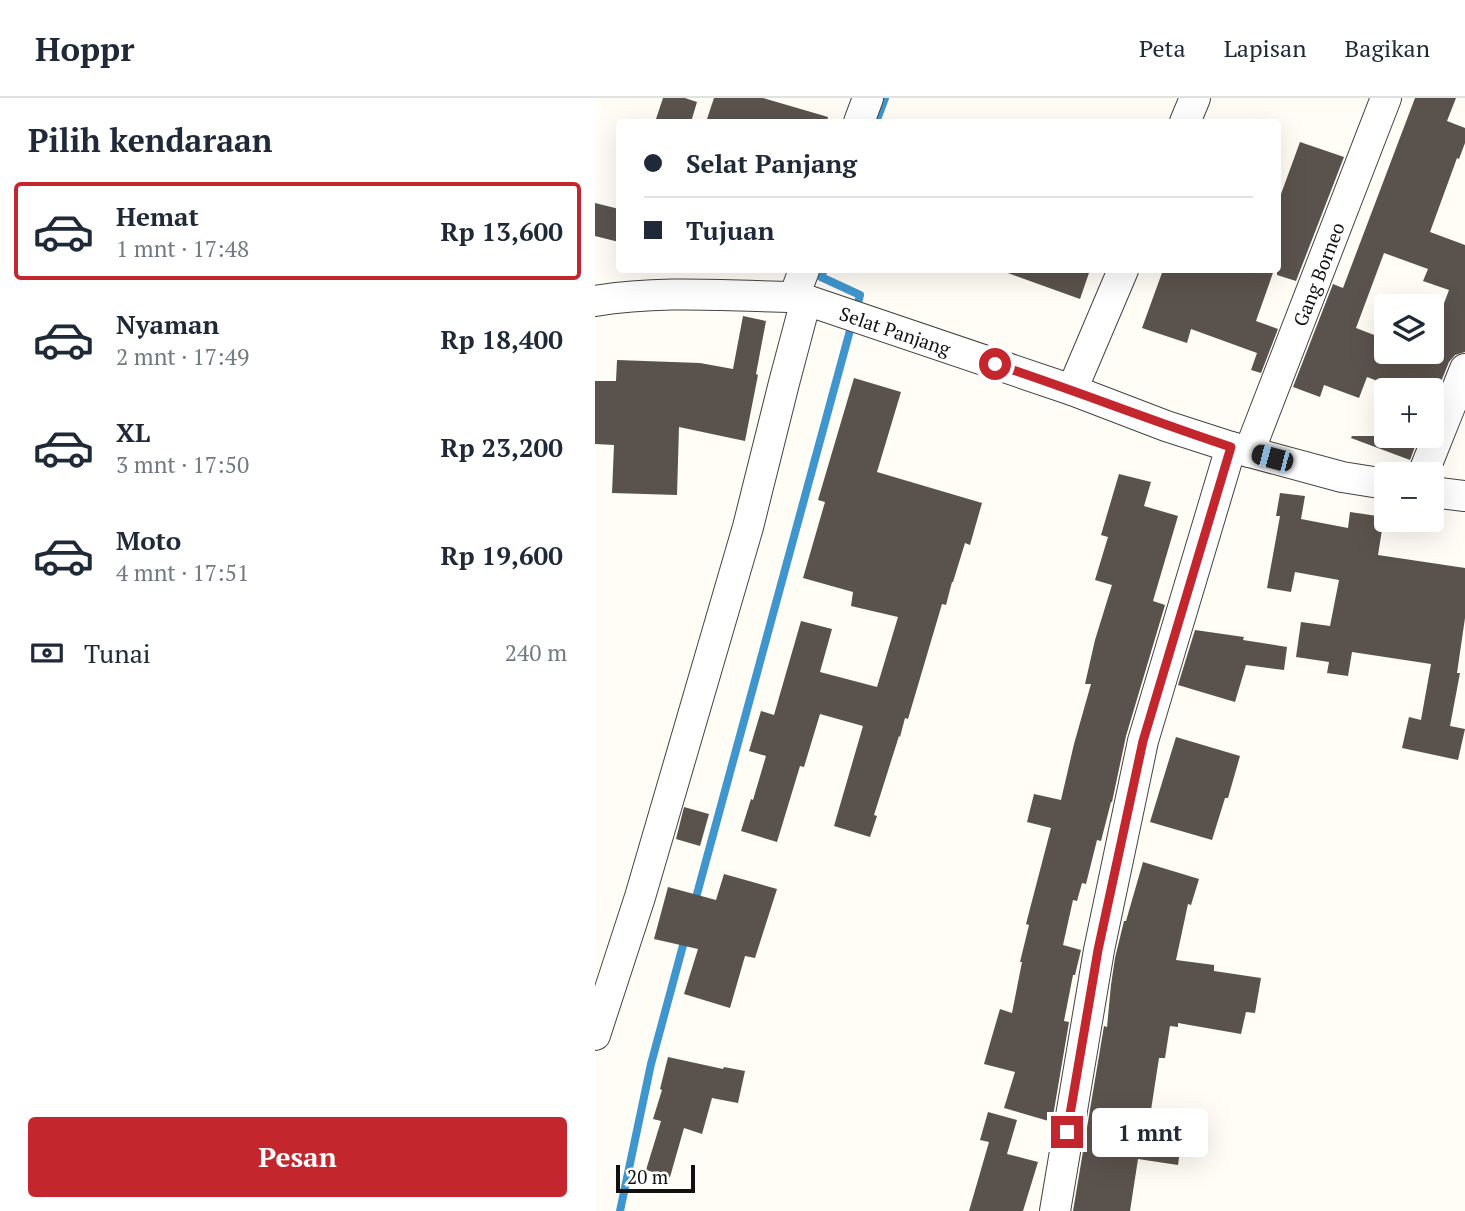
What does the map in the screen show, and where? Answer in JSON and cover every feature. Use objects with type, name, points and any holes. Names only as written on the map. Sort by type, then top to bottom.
[{"type":"street","points":[[860,119],[868,98]]},
{"type":"street","points":[[1186,119],[1195,98]]},
{"type":"street","name":"Gang Borneo","points":[[1055,1211],[1098,950],[1143,741],[1240,449],[1386,98]]},
{"type":"street","points":[[595,1035],[640,897],[748,527],[784,383],[804,273]]},
{"type":"street","points":[[1072,390],[1122,273]]},
{"type":"street","name":"Selat Panjang","points":[[595,301],[668,294],[800,299],[1072,390],[1166,426],[1342,477],[1374,482]]},
{"type":"street","points":[[1428,462],[1465,369]]},
{"type":"street","points":[[1444,494],[1465,496]]},
{"type":"building","points":[[663,98],[685,98],[697,102],[692,119],[656,119]]},
{"type":"building","points":[[714,98],[763,98],[828,117],[828,119],[707,119]]},
{"type":"building","points":[[1415,98],[1456,98],[1447,121],[1465,128],[1465,143],[1430,232],[1465,245],[1465,352],[1455,355],[1442,378],[1374,380],[1367,377],[1359,398],[1324,385],[1320,397],[1293,387],[1333,284],[1343,288]]},
{"type":"building","points":[[1300,142],[1344,157],[1296,281],[1277,275],[1281,273],[1281,194]]},
{"type":"building","points":[[595,203],[616,208],[616,241],[595,236]]},
{"type":"building","points":[[1008,273],[1089,273],[1080,299]]},
{"type":"building","points":[[1162,273],[1273,273],[1256,321],[1278,329],[1261,373],[1251,370],[1257,353],[1191,329],[1187,343],[1142,328]]},
{"type":"building","points":[[743,316],[766,321],[745,441],[679,427],[677,495],[612,493],[614,445],[595,444],[595,381],[616,381],[617,360],[700,363],[733,369]]},
{"type":"building","points":[[854,378],[901,392],[877,472],[982,503],[970,545],[965,543],[946,605],[942,604],[908,719],[905,718],[874,815],[877,816],[870,837],[834,826],[863,726],[820,714],[804,767],[800,766],[777,842],[741,831],[766,756],[749,751],[761,711],[774,715],[801,621],[832,629],[820,672],[877,687],[898,617],[851,606],[853,592],[803,578],[825,502],[818,500]]},
{"type":"building","points":[[1374,436],[1374,447],[1351,438]]},
{"type":"building","points":[[1378,448],[1414,448],[1410,460]]},
{"type":"building","points":[[1119,474],[1151,482],[1144,506],[1178,516],[1153,601],[1165,605],[1126,736],[1101,841],[1097,840],[1086,884],[1082,883],[1077,901],[1073,900],[1063,945],[1081,950],[1064,1021],[1069,1022],[1052,1122],[1004,1108],[1015,1072],[984,1064],[1000,1009],[1012,1013],[1029,925],[1026,924],[1051,828],[1027,822],[1034,794],[1061,800],[1091,684],[1085,684],[1112,585],[1095,580],[1108,537],[1101,535]]},
{"type":"building","points":[[1280,493],[1305,496],[1301,519],[1348,528],[1350,512],[1374,516],[1374,532],[1382,532],[1378,555],[1465,568],[1465,618],[1457,673],[1460,673],[1450,726],[1465,729],[1458,760],[1402,748],[1409,717],[1421,720],[1431,664],[1352,652],[1348,676],[1327,673],[1329,662],[1296,657],[1301,622],[1330,626],[1339,580],[1295,572],[1291,592],[1267,588],[1280,516],[1276,516]]},
{"type":"building","points":[[1195,630],[1287,647],[1284,670],[1246,665],[1235,702],[1178,685]]},
{"type":"building","points":[[1176,737],[1240,756],[1212,840],[1150,822]]},
{"type":"building","points":[[684,807],[709,814],[700,846],[676,839]]},
{"type":"building","points":[[1143,862],[1199,879],[1191,905],[1188,904],[1176,960],[1214,965],[1214,971],[1261,978],[1255,1013],[1246,1012],[1241,1034],[1178,1023],[1178,1027],[1170,1026],[1165,1058],[1159,1058],[1149,1123],[1183,1128],[1178,1165],[1138,1159],[1130,1211],[1073,1211],[1104,1026],[1107,1027],[1115,958]]},
{"type":"building","points":[[724,874],[777,889],[755,958],[745,956],[730,1008],[684,994],[698,949],[654,939],[668,887],[716,900]]},
{"type":"building","points":[[668,1057],[745,1071],[738,1103],[712,1098],[702,1134],[684,1128],[670,1177],[646,1170],[661,1121],[653,1119]]},
{"type":"building","points":[[988,1112],[1017,1120],[1007,1154],[1038,1162],[1023,1211],[969,1211],[989,1142],[980,1140]]},
{"type":"waterway","points":[[877,119],[885,98]]},
{"type":"waterway","points":[[823,273],[821,277],[860,295],[856,311]]},
{"type":"waterway","points":[[694,905],[852,323]]},
{"type":"waterway","points":[[620,1211],[651,1064],[685,938]]},
{"type":"route","points":[[995,364],[1231,447],[1143,741],[1098,950],[1067,1132]]}]
